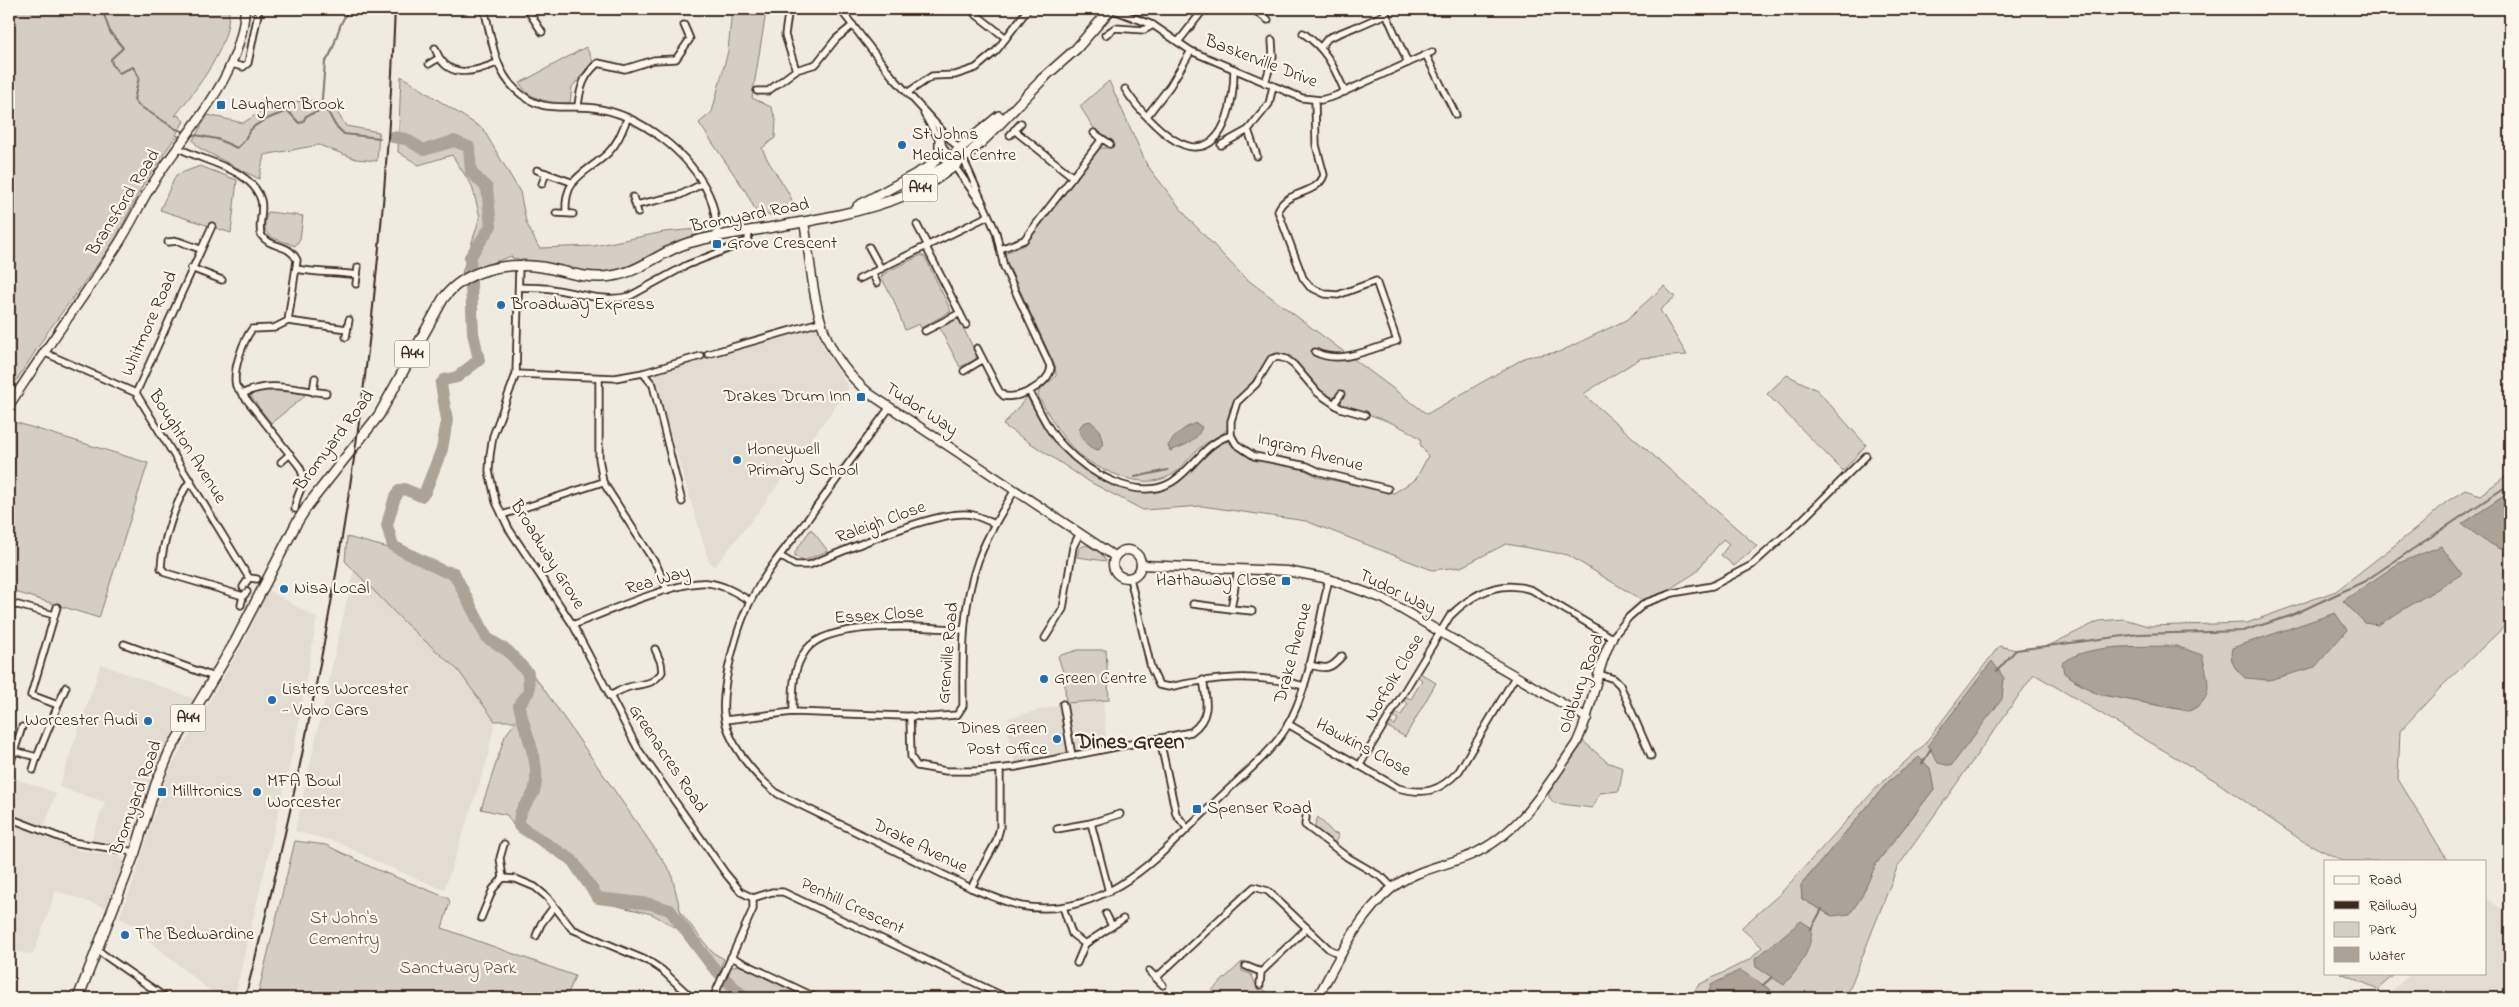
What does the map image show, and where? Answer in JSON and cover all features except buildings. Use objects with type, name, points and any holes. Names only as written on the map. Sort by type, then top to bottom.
[{"type":"main road","name":"Bromyard Road","points":[[78,998],[135,852],[161,770],[184,726],[235,642],[297,513],[379,415],[452,286],[463,278],[480,271],[519,266],[541,267],[583,276],[611,277],[626,274],[644,267],[686,244],[718,236],[840,215],[908,194],[936,180],[953,163],[959,149],[1076,49],[1111,9]]},
{"type":"main road","name":"Bromyard Road","points":[[953,163],[965,158],[1045,76]]},
{"type":"main road","points":[[840,215],[929,167],[940,154],[940,141]]},
{"type":"street","name":"Bransford Road","points":[[9,406],[43,352],[118,245],[177,147],[224,82],[240,38],[245,9]]},
{"type":"street","points":[[232,64],[243,68],[248,63],[259,9]]},
{"type":"street","points":[[484,9],[497,63],[514,88],[527,98],[555,109],[578,106],[597,108],[646,128],[666,141],[702,184],[713,206],[718,236]]},
{"type":"street","points":[[526,9],[542,32]]},
{"type":"street","points":[[840,9],[907,93],[959,149],[965,158],[1000,249],[1004,267],[1052,368],[1050,375],[1043,383],[1029,390],[1014,396],[1004,396],[982,360],[977,348]]},
{"type":"street","points":[[969,9],[1006,38]]},
{"type":"street","points":[[907,93],[932,76],[956,75],[976,68],[996,51],[1028,9]]},
{"type":"street","name":"Baskerville Drive","points":[[1111,9],[1153,25],[1191,51],[1302,98],[1314,100],[1345,92],[1429,53],[1456,115]]},
{"type":"street","points":[[1178,42],[1204,9]]},
{"type":"street","points":[[1253,9],[1268,20]]},
{"type":"street","points":[[1321,47],[1328,38],[1358,26],[1385,11],[1408,63]]},
{"type":"street","points":[[788,14],[785,35],[796,70]]},
{"type":"street","points":[[578,106],[580,88],[587,75],[598,62],[625,70],[636,68],[654,60],[676,59],[690,39],[684,24]]},
{"type":"street","points":[[758,90],[768,91],[796,70],[816,64],[836,39],[853,24]]},
{"type":"street","points":[[1105,35],[1116,28],[1144,30],[1153,25]]},
{"type":"street","points":[[1303,33],[1321,47],[1329,57],[1345,92]]},
{"type":"street","points":[[1265,83],[1273,57],[1272,40]]},
{"type":"street","points":[[435,48],[442,62],[462,72],[471,72],[497,63]]},
{"type":"street","points":[[1147,116],[1170,86],[1191,51]]},
{"type":"street","points":[[429,64],[439,58]]},
{"type":"street","points":[[1125,88],[1132,101],[1147,116],[1183,145],[1196,147],[1207,143],[1222,128],[1232,107],[1234,69]]},
{"type":"street","points":[[1221,145],[1248,130],[1269,104],[1272,86]]},
{"type":"street","points":[[1314,100],[1316,145],[1324,175],[1322,180],[1310,189],[1284,201],[1278,211],[1281,223],[1303,278],[1310,288],[1316,292],[1338,295],[1376,281],[1397,341],[1349,356],[1328,359],[1315,352]]},
{"type":"street","points":[[920,107],[953,163],[984,206]]},
{"type":"street","points":[[566,212],[565,200],[571,182],[609,152],[619,138],[627,119]]},
{"type":"street","points":[[1021,123],[1012,133],[1073,177]]},
{"type":"street","points":[[1248,130],[1257,156]]},
{"type":"street","points":[[1094,133],[1110,144]]},
{"type":"street","points":[[1000,249],[1024,240],[1102,139]]},
{"type":"street","points":[[177,147],[187,153],[215,161],[252,184],[258,192],[263,207],[262,235],[269,243],[290,249],[297,260],[288,321]]},
{"type":"street","points":[[537,170],[571,182]]},
{"type":"street","points":[[542,184],[546,173]]},
{"type":"street","points":[[636,205],[680,196],[702,184]]},
{"type":"street","points":[[633,197],[638,213]]},
{"type":"street","points":[[556,213],[566,212],[573,214]]},
{"type":"street","points":[[860,279],[988,216]]},
{"type":"street","name":"Tudor Way","points":[[804,222],[820,322],[834,356],[854,381],[1114,556]]},
{"type":"street","points":[[917,225],[966,325]]},
{"type":"street","name":"Whitmore Road","points":[[136,393],[191,268],[212,226]]},
{"type":"street","points":[[519,288],[543,288],[589,297],[620,298],[630,296],[687,265],[748,242],[749,232]]},
{"type":"street","points":[[168,242],[178,241],[200,249]]},
{"type":"street","points":[[869,247],[881,269]]},
{"type":"street","name":"Broadway Grove","points":[[519,266],[516,374],[493,436],[490,455],[491,484],[502,514],[573,625]]},
{"type":"street","name":"Whitmore Road","points":[[191,268],[222,280]]},
{"type":"street","points":[[356,284],[358,268]]},
{"type":"street","points":[[296,269],[320,274],[326,272],[357,275]]},
{"type":"street","points":[[872,273],[877,283]]},
{"type":"street","points":[[925,331],[960,313]]},
{"type":"street","points":[[346,337],[349,320]]},
{"type":"street","points":[[297,513],[297,498],[304,482],[304,475],[290,454],[236,386],[234,376],[247,336],[256,327],[274,328],[288,321],[347,329]]},
{"type":"street","points":[[516,374],[599,379],[643,373],[820,322]]},
{"type":"street","name":"Boughton Avenue","points":[[43,352],[136,393],[191,480],[249,578]]},
{"type":"street","points":[[1029,390],[1062,445],[1076,458],[1110,479],[1140,489],[1156,488],[1170,483],[1179,477],[1211,444],[1231,436],[1231,421],[1238,402],[1249,392],[1271,359],[1278,356],[1294,365],[1318,393],[1334,404],[1345,411],[1365,415]]},
{"type":"street","points":[[964,371],[982,360]]},
{"type":"street","points":[[643,373],[653,385],[682,502]]},
{"type":"street","points":[[313,392],[315,378]]},
{"type":"street","points":[[599,379],[599,458],[603,482],[657,566],[667,590]]},
{"type":"street","points":[[242,394],[254,388],[270,385],[326,393]]},
{"type":"street","points":[[1334,404],[1341,394]]},
{"type":"street","name":"Drake Avenue","points":[[890,407],[780,556],[750,601],[725,683],[725,720],[740,753],[756,774],[778,794],[971,888],[1022,906],[1063,907],[1091,900],[1110,892],[1132,878],[1271,747],[1288,724],[1304,686],[1329,579]]},
{"type":"street","name":"Ingram Avenue","points":[[1231,436],[1236,444],[1254,456],[1280,459],[1307,466],[1320,472],[1388,489]]},
{"type":"street","points":[[281,462],[290,454]]},
{"type":"street","name":"Oldbury Road","points":[[1317,998],[1364,918],[1392,887],[1416,874],[1472,854],[1496,841],[1521,821],[1576,744],[1587,718],[1599,674],[1612,638],[1629,617],[1645,603],[1673,593],[1712,586],[1752,566],[1804,518],[1866,456]]},
{"type":"street","points":[[191,480],[183,490],[161,556],[161,568],[166,573],[245,592]]},
{"type":"street","points":[[502,514],[603,482]]},
{"type":"street","name":"Grenville Road","points":[[725,720],[793,712],[953,717],[962,709],[964,630],[968,596],[974,573],[994,524],[1015,490]]},
{"type":"street","name":"Raleigh Close","points":[[780,556],[794,565],[809,565],[909,527],[962,514],[974,515],[994,524]]},
{"type":"street","points":[[1045,638],[1063,609],[1073,547],[1080,533]]},
{"type":"street","points":[[1120,551],[1134,552],[1139,557],[1141,564],[1139,571],[1130,578],[1123,578],[1113,569],[1114,556],[1120,551]]},
{"type":"street","name":"Tudor Way","points":[[1141,564],[1287,572],[1329,579],[1384,599],[1587,718]]},
{"type":"street","points":[[1232,608],[1238,569]]},
{"type":"street","points":[[241,605],[249,578],[257,579]]},
{"type":"street","points":[[1130,578],[1155,680],[1164,688],[1203,680],[1261,677],[1304,686]]},
{"type":"street","name":"Rea Way","points":[[573,625],[667,590],[706,583],[730,590],[750,601]]},
{"type":"street","name":"Norfolk Close","points":[[1359,766],[1450,616],[1472,596],[1506,585],[1522,586],[1532,590],[1612,638]]},
{"type":"street","points":[[1193,604],[1252,611]]},
{"type":"street","points":[[9,606],[18,605],[54,615]]},
{"type":"street","points":[[57,607],[31,695],[58,705]]},
{"type":"street","name":"Greenacres Road","points":[[573,625],[638,749],[726,874],[741,892],[752,898]]},
{"type":"street","name":"Essex Close","points":[[793,712],[792,683],[795,670],[807,648],[826,635],[894,627],[964,630]]},
{"type":"street","points":[[124,644],[214,677]]},
{"type":"street","points":[[609,696],[628,687],[648,684],[656,680],[662,672],[655,649]]},
{"type":"street","points":[[1309,665],[1324,668],[1333,666],[1342,656]]},
{"type":"street","points":[[1599,674],[1614,679],[1620,685],[1651,756]]},
{"type":"street","name":"Hawkins Close","points":[[1288,724],[1398,788],[1412,791],[1428,791],[1448,783],[1459,771],[1515,677]]},
{"type":"street","points":[[910,716],[910,757],[917,766],[946,771],[1000,769],[1160,740],[1191,732],[1199,726],[1207,709],[1203,680]]},
{"type":"street","points":[[33,770],[66,687]]},
{"type":"street","points":[[1063,704],[1072,756]]},
{"type":"street","points":[[10,764],[22,727]]},
{"type":"street","points":[[1160,740],[1176,814],[1187,828]]},
{"type":"street","points":[[14,751],[37,757]]},
{"type":"street","points":[[971,888],[990,854],[1000,828],[1000,769]]},
{"type":"street","points":[[1057,829],[1091,823],[1120,814]]},
{"type":"street","points":[[1306,817],[1305,824],[1328,843],[1383,878],[1392,887]]},
{"type":"street","points":[[9,818],[72,842],[135,852]]},
{"type":"street","points":[[1091,823],[1110,892]]},
{"type":"street","points":[[503,878],[500,858],[504,844]]},
{"type":"street","points":[[503,878],[516,880],[535,887],[547,897],[553,908],[567,925],[580,934],[650,962],[662,970],[692,998]]},
{"type":"street","points":[[481,918],[493,889],[503,878]]},
{"type":"street","points":[[1156,978],[1254,887],[1268,891],[1329,950],[1342,955]]},
{"type":"street","name":"Penhill Crescent","points":[[752,898],[772,892],[783,892],[796,896],[1007,998]]},
{"type":"street","points":[[713,998],[753,909],[752,898]]},
{"type":"street","points":[[1063,907],[1072,934],[1085,944]]},
{"type":"street","points":[[536,936],[541,924],[553,908]]},
{"type":"street","points":[[1106,914],[1112,926]]},
{"type":"street","points":[[1077,963],[1085,944],[1123,919]]},
{"type":"street","points":[[1260,985],[1261,972],[1307,928]]},
{"type":"street","points":[[97,950],[166,998]]},
{"type":"street","points":[[731,957],[818,998]]},
{"type":"street","points":[[1246,966],[1261,972]]},
{"type":"street","points":[[1149,971],[1163,985]]},
{"type":"shaded area","name":"Honeywell Primary School","points":[[817,328],[823,347],[849,388],[752,520],[715,566],[709,562],[653,374]]},
{"type":"shaded area","points":[[354,569],[406,624],[458,670],[495,721],[487,761],[444,890],[375,861],[337,842],[295,831]]},
{"type":"shaded area","points":[[268,590],[317,618],[295,743],[234,998],[219,998],[148,940],[139,927],[119,918],[133,883],[168,772],[245,640]]},
{"type":"shaded area","points":[[101,664],[194,699],[156,767],[133,836],[127,843],[91,840],[105,802],[59,787]]},
{"type":"shaded area","points":[[1103,701],[1107,748],[1016,765],[1008,732],[1009,718],[1066,703]]},
{"type":"shaded area","points":[[9,776],[56,793],[41,836],[78,850],[120,857],[125,862],[106,908],[56,891],[33,955],[9,950],[9,841],[13,842],[18,828],[9,825]]},
{"type":"shaded area","points":[[2486,899],[2510,914],[2510,924],[2505,930],[2510,933],[2510,998],[2394,998],[2388,994],[2411,974],[2486,974]]},
{"type":"green space","points":[[9,9],[229,9],[228,24],[218,53],[202,80],[175,116],[178,115],[184,121],[176,135],[179,136],[174,139],[144,183],[114,242],[49,330],[9,392]]},
{"type":"green space","points":[[732,9],[763,9],[766,12],[752,98],[771,107],[776,119],[775,138],[762,148],[789,194],[795,210],[771,215],[758,215],[746,192],[699,123],[712,112],[728,51]]},
{"type":"green space","points":[[586,47],[593,61],[572,87],[570,103],[542,100],[529,94],[520,83]]},
{"type":"green space","points":[[401,76],[483,129],[520,192],[526,222],[539,248],[594,246],[664,232],[708,228],[708,233],[680,242],[635,267],[610,274],[585,272],[512,258],[512,256],[462,273],[480,217],[472,186],[452,155],[419,165],[398,152]]},
{"type":"green space","points":[[1109,81],[1147,165],[1188,218],[1244,277],[1427,414],[1526,357],[1559,352],[1626,320],[1664,286],[1675,297],[1660,310],[1687,355],[1641,358],[1583,394],[1757,546],[1734,566],[1721,555],[1729,544],[1723,539],[1695,573],[1668,590],[1643,601],[1568,555],[1506,544],[1461,567],[1432,570],[1306,521],[1202,506],[1143,510],[1088,481],[1003,425],[1027,397],[1048,432],[1067,452],[1095,473],[1111,482],[1143,492],[1159,491],[1173,485],[1204,455],[1225,441],[1247,456],[1256,459],[1292,466],[1317,477],[1394,493],[1416,479],[1428,456],[1420,444],[1421,439],[1393,423],[1342,406],[1341,399],[1344,395],[1340,392],[1336,397],[1330,397],[1311,381],[1291,356],[1278,353],[1270,355],[1250,385],[1230,408],[1228,429],[1202,446],[1176,472],[1165,478],[1154,481],[1142,481],[1120,476],[1104,470],[1091,462],[1070,445],[1038,396],[1039,391],[1056,376],[1055,366],[1004,256],[1006,253],[1026,244],[1100,148],[1110,148],[1113,144],[1095,130],[1080,106]]},
{"type":"green space","points":[[314,100],[333,106],[346,126],[379,132],[377,161],[356,159],[319,145],[264,155],[259,179],[199,148],[193,140],[208,115],[243,123],[273,104]]},
{"type":"green space","points":[[200,166],[237,180],[231,233],[160,210],[176,175]]},
{"type":"green space","points":[[268,212],[303,216],[300,239],[295,246],[275,239],[267,233],[265,221]]},
{"type":"green space","points":[[921,255],[925,257],[951,311],[921,328],[919,324],[905,330],[894,301],[881,277],[885,273]]},
{"type":"green space","points":[[956,319],[959,320],[977,355],[975,360],[960,367],[939,327]]},
{"type":"green space","points":[[1787,375],[1817,390],[1866,445],[1843,471],[1767,394]]},
{"type":"green space","points":[[268,389],[304,394],[304,397],[271,423],[251,397],[253,392]]},
{"type":"green space","points":[[11,421],[148,463],[99,618],[9,590],[9,433]]},
{"type":"green space","points":[[2510,473],[2510,492],[2463,524],[2501,549],[2510,545],[2510,621],[2441,687],[2400,731],[2398,779],[2447,860],[2341,860],[2301,840],[2214,780],[2034,674],[1897,868],[1846,998],[1798,998],[1790,994],[1786,998],[1761,998],[1771,990],[1711,985],[1708,998],[1694,998],[1692,993],[1700,984],[1751,959],[1762,947],[1741,928],[1780,894],[1879,785],[1923,746],[1999,646],[2016,650],[2050,645],[2099,621],[2124,619],[2148,626],[2247,623],[2336,591],[2422,524],[2446,502],[2465,490],[2480,495]],"holes":[[[2074,681],[2189,711],[2097,694]],[[1919,758],[1934,789],[1876,864],[1832,916],[1802,899],[1801,885],[1888,782]]]},
{"type":"green space","points":[[811,529],[828,551],[803,561],[795,556],[795,552]]},
{"type":"green space","points":[[347,537],[400,551],[454,573],[487,638],[511,648],[541,685],[671,872],[681,913],[712,952],[724,959],[716,978],[712,966],[685,933],[652,914],[596,901],[568,862],[515,828],[507,815],[481,809],[505,736],[516,721],[495,721],[458,670],[406,624],[345,561]]},
{"type":"green space","points":[[1086,545],[1100,552],[1106,561],[1077,557],[1079,548]]},
{"type":"green space","points":[[1078,650],[1106,650],[1109,700],[1066,703],[1064,675],[1058,656]]},
{"type":"green space","points":[[1420,673],[1436,683],[1405,737],[1388,727],[1390,723],[1395,725],[1398,719],[1394,717],[1397,713],[1401,715],[1408,704],[1404,701],[1406,697],[1411,699],[1422,680],[1418,677]]},
{"type":"green space","points":[[1583,741],[1607,762],[1623,768],[1619,791],[1600,793],[1592,808],[1554,803],[1549,797],[1549,793]]},
{"type":"green space","points":[[1318,817],[1334,834],[1337,833],[1338,837],[1334,844],[1314,827]]},
{"type":"green space","name":"St John's Cementry","points":[[295,841],[326,845],[373,868],[448,898],[450,902],[442,928],[575,976],[566,998],[257,998]]},
{"type":"green space","points":[[1242,962],[1242,971],[1251,974],[1257,987],[1263,989],[1274,998],[1211,998],[1208,994]]},
{"type":"green space","points":[[738,965],[809,998],[716,998],[730,968]]},
{"type":"green space","points":[[2343,974],[2395,974],[2378,989]]},
{"type":"water","points":[[1090,421],[1099,429],[1103,444],[1099,450],[1088,446],[1080,433],[1079,429],[1083,423]]},
{"type":"water","points":[[1196,423],[1202,427],[1196,437],[1189,443],[1170,451],[1168,446],[1176,435],[1183,429]]},
{"type":"water","points":[[2510,492],[2510,545],[2501,549],[2485,541],[2462,524]]},
{"type":"water","points":[[2441,546],[2462,574],[2378,625],[2365,623],[2343,601],[2399,563]]},
{"type":"water","points":[[2335,613],[2347,630],[2315,667],[2269,680],[2245,678],[2234,665],[2231,657],[2232,648]]},
{"type":"water","points":[[2176,646],[2202,655],[2208,680],[2207,695],[2198,706],[2189,711],[2097,694],[2064,673],[2062,663],[2086,652],[2100,649]]},
{"type":"water","points":[[1992,661],[2004,678],[2002,699],[1951,766],[1938,763],[1928,745]]},
{"type":"water","points":[[1919,757],[1930,768],[1934,789],[1876,864],[1862,896],[1850,914],[1832,916],[1802,899],[1801,885],[1888,782]]},
{"type":"water","points":[[1801,921],[1812,928],[1809,945],[1799,966],[1784,985],[1756,967],[1755,959]]},
{"type":"water","points":[[1740,970],[1771,990],[1761,998],[1708,998],[1711,985]]},
{"type":"waterway","name":"Laughern Brook","points":[[102,9],[110,32],[123,48],[111,59],[112,64],[119,73],[133,67],[139,77],[134,100],[138,105],[176,129],[186,132]]},
{"type":"waterway","points":[[321,110],[325,62],[332,51],[342,22],[351,9]]},
{"type":"waterway","name":"Laughern Brook","points":[[190,134],[217,139],[237,148],[256,125],[267,119],[288,111],[299,123],[303,122],[306,116],[321,110],[328,112],[335,125],[344,134],[380,138]]},
{"type":"waterway","name":"Laughern Brook","points":[[393,137],[406,139],[424,150],[454,141],[469,147],[471,172],[487,188],[491,226],[470,257],[473,333],[479,360],[457,377],[444,380],[441,384],[447,420],[442,449],[425,492],[421,496],[404,489],[399,491],[394,500],[387,525],[393,546],[443,571],[454,573],[487,638],[508,651],[528,673],[529,691],[519,705],[534,757],[536,778],[533,793],[521,813],[519,826],[572,860],[598,898],[650,904],[670,910],[712,966],[745,998]]},
{"type":"waterway","points":[[1135,477],[1168,470]]},
{"type":"waterway","points":[[1997,671],[2016,650],[2139,634],[2243,631],[2290,616],[2365,581],[2510,484]]},
{"type":"waterway","points":[[1922,764],[1931,749]]},
{"type":"waterway","points":[[1811,929],[1822,909]]},
{"type":"waterway","points":[[1763,985],[1772,977]]},
{"type":"railway","points":[[245,998],[275,877],[302,754],[347,508],[378,259],[395,9]]},
{"type":"place","name":"Laughern Brook","points":[[221,105]]},
{"type":"place","name":"St Johns Medical Centre","points":[[902,145]]},
{"type":"place","name":"Grove Crescent","points":[[717,244]]},
{"type":"place","name":"Broadway Express","points":[[501,305]]},
{"type":"place","name":"Drakes Drum Inn","points":[[861,397]]},
{"type":"place","name":"Honeywell Primary School","points":[[737,460]]},
{"type":"place","name":"Hathaway Close","points":[[1286,581]]},
{"type":"place","name":"Nisa Local","points":[[284,589]]},
{"type":"place","name":"Green Centre","points":[[1044,679]]},
{"type":"place","name":"Listers Worcester - Volvo Cars","points":[[272,700]]},
{"type":"place","name":"Worcester Audi","points":[[148,721]]},
{"type":"place","name":"Dines Green Post Office","points":[[1057,739]]},
{"type":"place","name":"Milltronics","points":[[162,792]]},
{"type":"place","name":"MFA Bowl Worcester","points":[[257,792]]},
{"type":"place","name":"Spenser Road","points":[[1197,809]]},
{"type":"place","name":"The Bedwardine","points":[[125,935]]},
{"type":"district","name":"Dines Green","points":[[1130,743]]},
{"type":"park label","name":"Sanctuary Park","points":[[458,969]]}]
